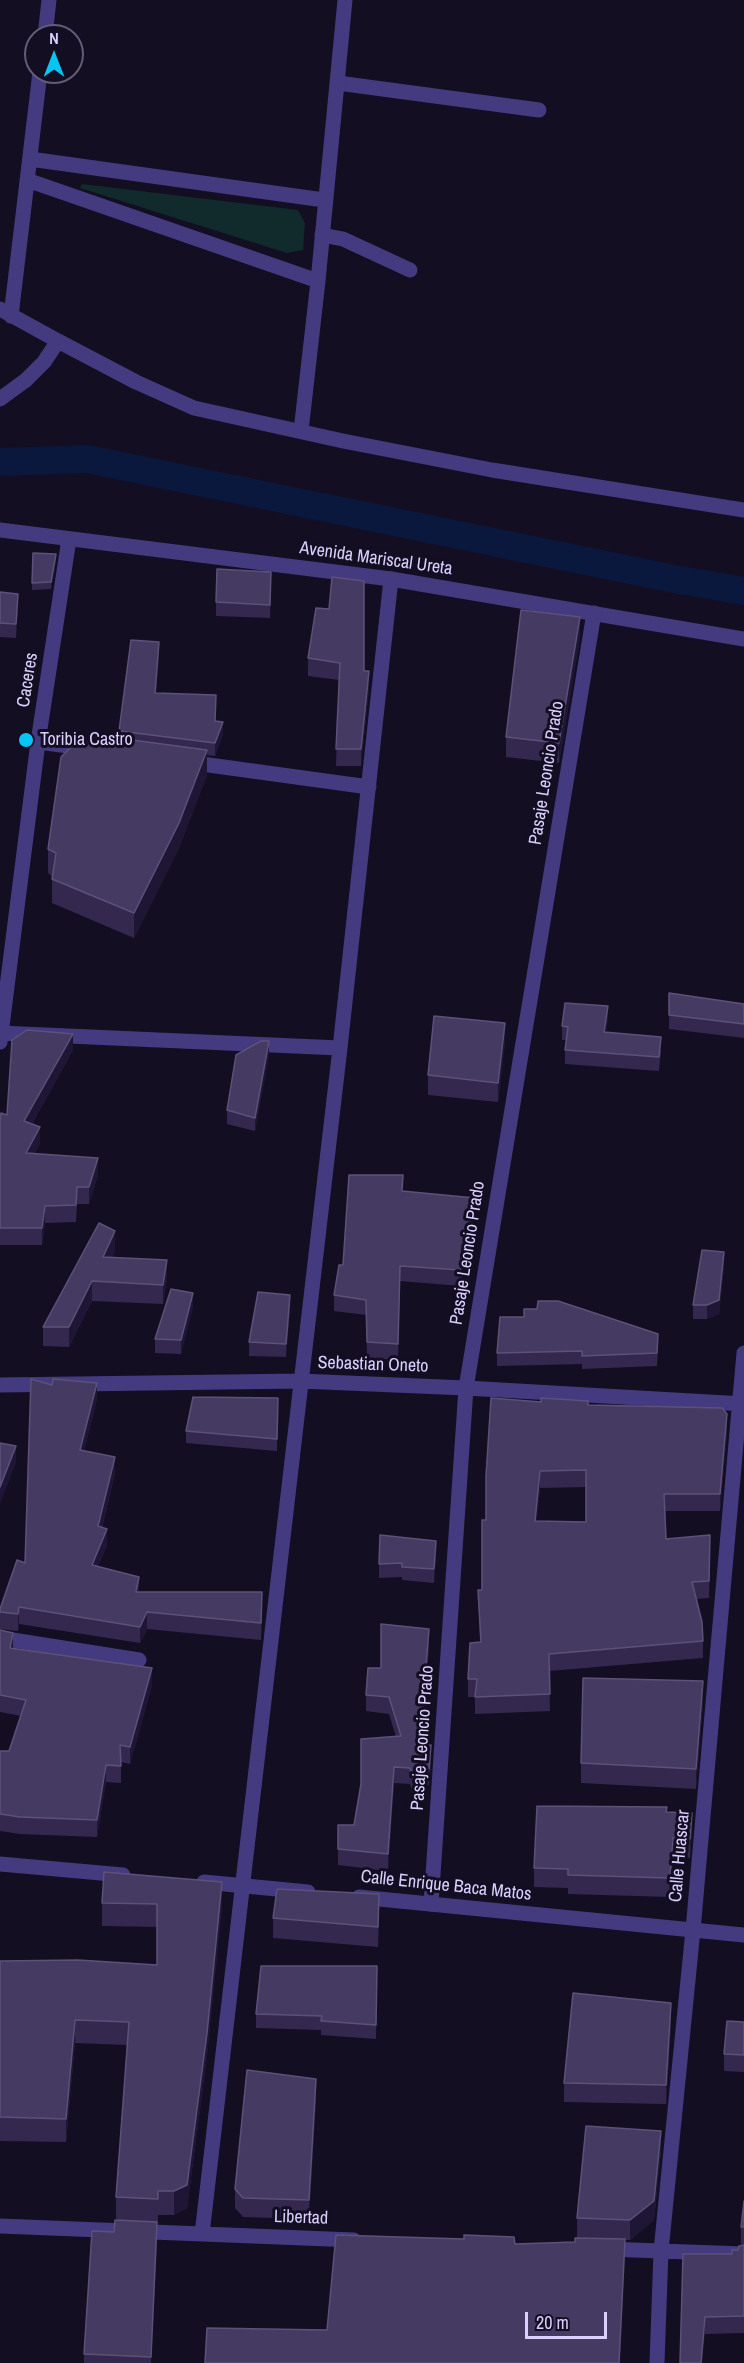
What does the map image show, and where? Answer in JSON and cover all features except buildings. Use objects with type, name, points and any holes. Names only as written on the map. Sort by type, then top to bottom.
[{"type":"street","points":[[46,24],[49,0]]},
{"type":"street","points":[[301,431],[345,0]]},
{"type":"street","points":[[338,83],[539,110]]},
{"type":"street","points":[[39,84],[30,159],[6,313],[136,382],[194,408],[492,470],[744,510]]},
{"type":"street","points":[[30,159],[324,200]]},
{"type":"street","points":[[27,180],[318,281]]},
{"type":"street","points":[[322,235],[343,239],[410,270]]},
{"type":"street","points":[[0,399],[26,380],[44,362],[58,341]]},
{"type":"street","name":"Avenida Mariscal Ureta","points":[[0,530],[391,579],[744,639]]},
{"type":"street","name":"Caceres","points":[[0,1036],[38,742],[69,539]]},
{"type":"street","points":[[202,2234],[340,1048],[391,579]]},
{"type":"street","name":"Pasaje Leoncio Prado","points":[[431,1904],[466,1388],[594,613]]},
{"type":"street","points":[[38,742],[109,751]]},
{"type":"street","points":[[168,759],[369,787]]},
{"type":"street","points":[[0,1036],[340,1048]]},
{"type":"street","name":"Calle Huascar","points":[[657,2363],[661,2251],[742,1404],[744,1353]]},
{"type":"street","name":"Sebastian Oneto","points":[[0,1385],[300,1381],[742,1404]]},
{"type":"street","points":[[0,1638],[139,1660]]},
{"type":"street","points":[[0,1864],[139,1876]]},
{"type":"street","points":[[185,1880],[325,1894]]},
{"type":"street","name":"Calle Enrique Baca Matos","points":[[349,1896],[744,1935]]},
{"type":"street","name":"Libertad","points":[[0,2226],[367,2240]]},
{"type":"street","points":[[591,2248],[744,2254]]},
{"type":"green space","points":[[82,184],[298,210],[305,223],[303,250],[287,253],[80,188]]},
{"type":"waterway","points":[[0,462],[87,459],[674,579],[744,591]]},
{"type":"place","name":"Toribia Castro","points":[[26,740]]}]
